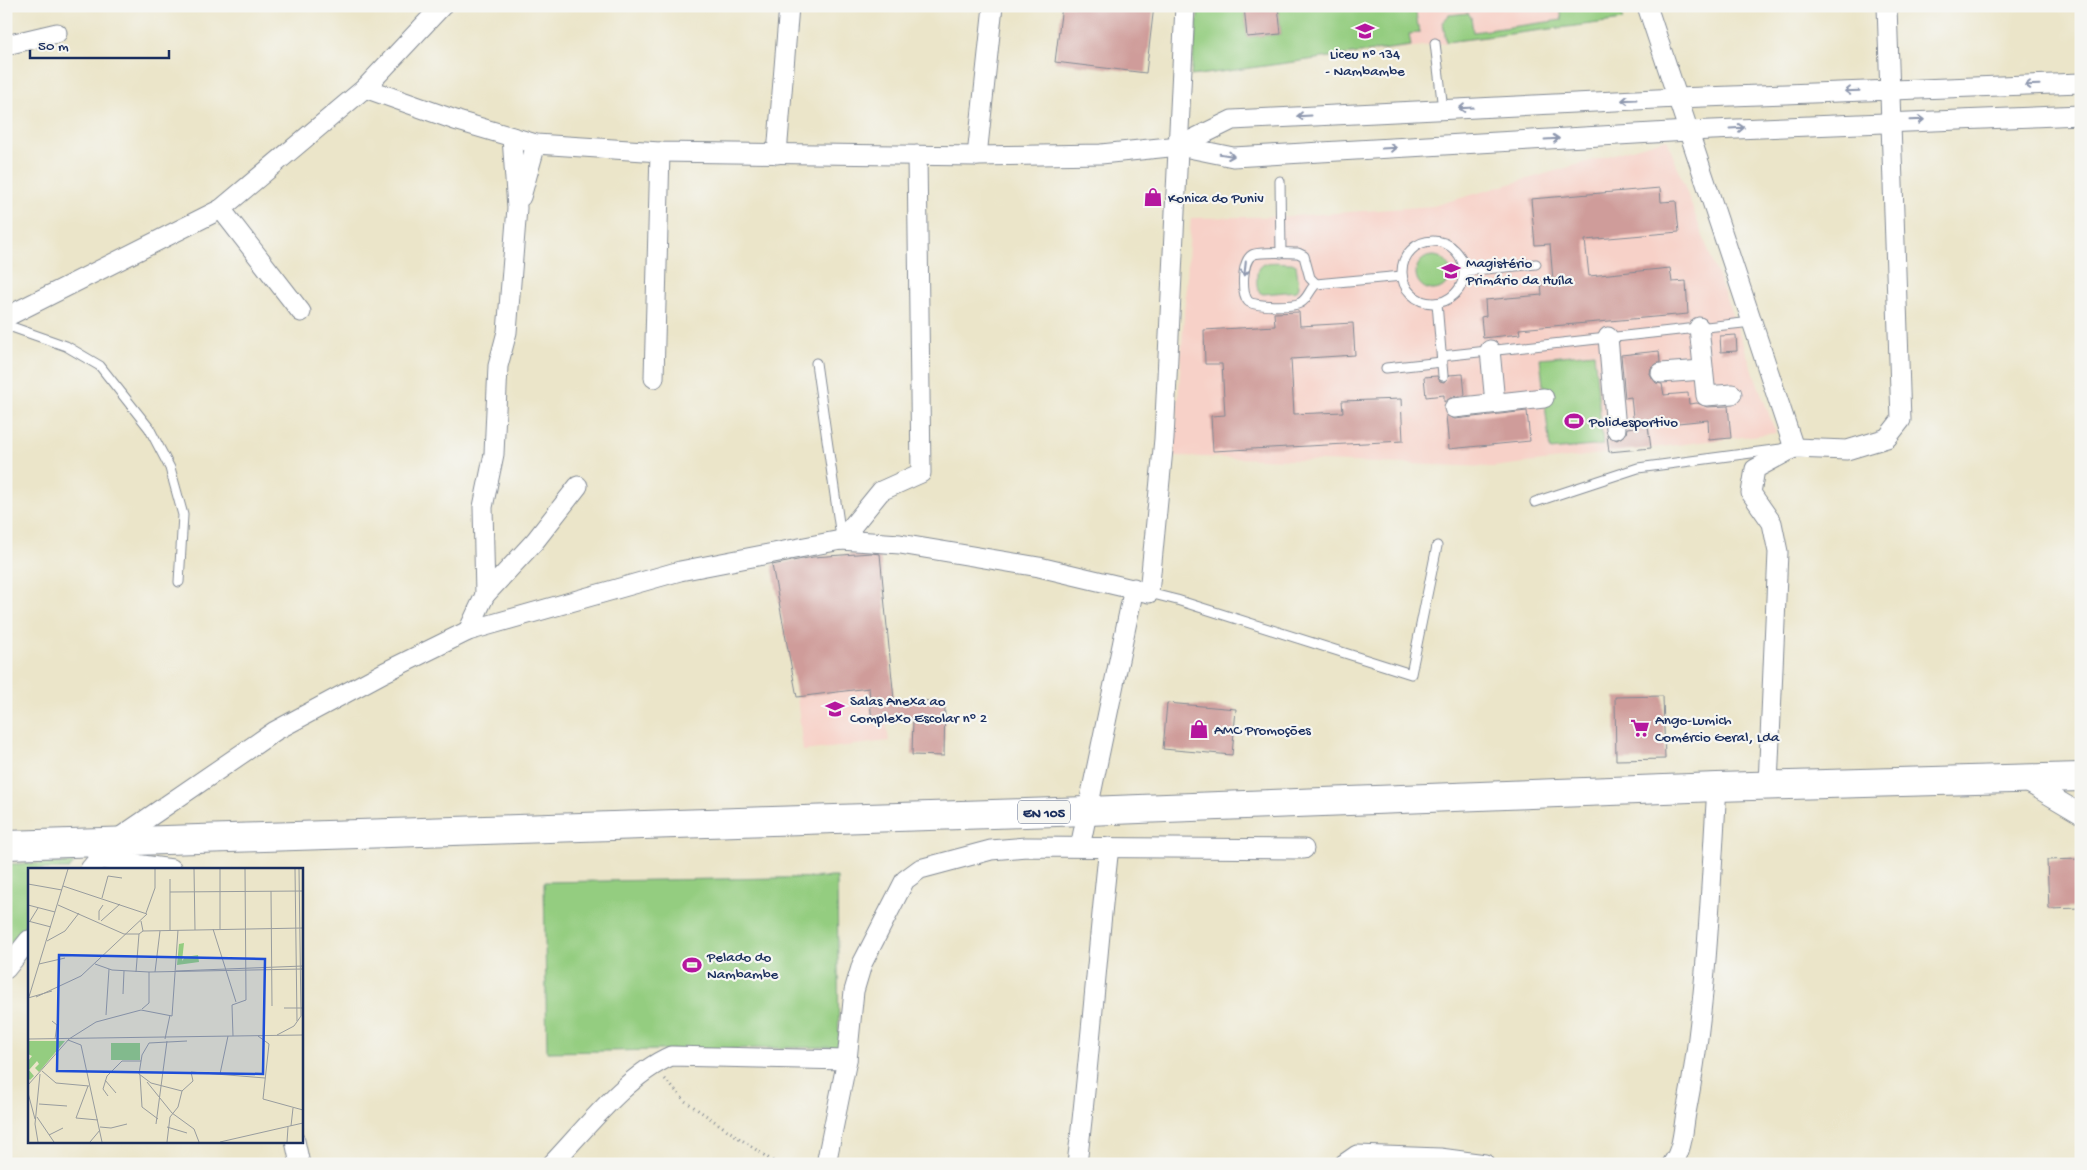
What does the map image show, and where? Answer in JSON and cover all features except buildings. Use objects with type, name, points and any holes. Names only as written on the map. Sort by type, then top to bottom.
[{"type":"main road","name":"EN 105","points":[[6,845],[100,857],[1087,811],[1768,785],[2081,777]]},
{"type":"street","points":[[6,317],[222,209],[365,88],[442,6]]},
{"type":"street","points":[[777,154],[789,6]]},
{"type":"street","points":[[977,156],[992,6]]},
{"type":"street","points":[[1080,847],[1087,811],[1141,591],[1164,439],[1186,6]]},
{"type":"street","points":[[1647,6],[1794,448]]},
{"type":"street","points":[[1768,785],[1778,552],[1772,523],[1751,493],[1755,469],[1794,448],[1847,450],[1888,438],[1901,420],[1887,6]]},
{"type":"street","points":[[6,44],[57,33]]},
{"type":"street","points":[[1179,146],[1232,120],[1677,98],[2081,83]]},
{"type":"street","points":[[365,88],[458,121],[536,144],[660,152],[777,154],[977,156],[1101,154],[1179,146],[1232,157],[1688,131],[2081,114]]},
{"type":"street","points":[[485,595],[483,507],[494,454],[498,366],[507,332],[517,208],[512,137]]},
{"type":"street","points":[[517,208],[536,144]]},
{"type":"street","points":[[654,378],[660,152]]},
{"type":"street","points":[[841,540],[881,491],[921,473],[917,155]]},
{"type":"street","points":[[222,209],[301,312]]},
{"type":"street","points":[[1699,327],[1706,396],[1732,394]]},
{"type":"street","points":[[1608,337],[1616,429]]},
{"type":"street","points":[[1490,350],[1495,403]]},
{"type":"street","points":[[1661,373],[1703,370]]},
{"type":"street","points":[[1454,408],[1544,398]]},
{"type":"street","points":[[468,631],[485,595],[535,541],[578,486]]},
{"type":"street","points":[[100,857],[275,731],[385,672],[468,631],[680,571],[841,540],[900,544],[1039,567],[1141,591]]},
{"type":"street","points":[[2021,778],[2081,814]]},
{"type":"street","points":[[1672,1164],[1679,1152],[1691,1088],[1702,1004],[1717,787]]},
{"type":"street","points":[[826,1164],[847,1060],[854,991],[862,964],[905,880],[920,869],[991,850],[1026,847],[1304,849]]},
{"type":"street","points":[[1077,1164],[1087,1083],[1109,847]]},
{"type":"street","points":[[100,857],[166,868]]},
{"type":"street","points":[[6,969],[28,941]]},
{"type":"street","points":[[552,1164],[630,1083],[652,1064],[671,1056],[847,1060]]},
{"type":"street","points":[[295,1142],[300,1164]]},
{"type":"street","points":[[1344,1164],[1357,1155],[1440,1158],[1485,1164]]},
{"type":"lane","points":[[1435,43],[1443,109]]},
{"type":"lane","points":[[1280,181],[1281,253]]},
{"type":"lane","points":[[1433,240],[1444,242],[1453,248],[1460,256],[1464,271],[1460,287],[1454,295],[1437,302],[1424,302],[1415,298],[1408,291],[1402,276],[1403,262],[1407,254],[1414,247],[1433,240]]},
{"type":"lane","points":[[1316,284],[1310,278],[1304,256],[1298,253],[1253,254],[1246,260],[1244,268],[1245,295],[1248,302],[1255,306],[1298,305],[1305,300],[1310,289],[1316,284],[1402,276]]},
{"type":"lane","points":[[1464,271],[1536,264]]},
{"type":"lane","points":[[1437,302],[1443,376]]},
{"type":"lane","points":[[1386,368],[1490,350],[1752,322]]},
{"type":"lane","points":[[6,325],[66,346],[100,366],[149,428],[170,468],[183,515],[179,582]]},
{"type":"lane","points":[[816,363],[841,540]]},
{"type":"lane","points":[[1535,502],[1638,468],[1794,448]]},
{"type":"lane","points":[[1141,591],[1178,600],[1411,674],[1437,546]]},
{"type":"path","points":[[652,1064],[685,1101],[777,1164]]},
{"type":"shaded area","name":"Liceu nº 134 - Nambambe","points":[[1199,6],[1618,6],[1623,20],[1191,76]]},
{"type":"shaded area","name":"Magistério Primário da Huíla","points":[[1667,139],[1776,433],[1493,467],[1174,456],[1191,218],[1293,216],[1433,206]]},
{"type":"shaded area","name":"Salas Anexa ao Complexo Escolar nº 2","points":[[869,688],[872,722],[886,721],[889,741],[803,751],[797,697]]},
{"type":"green space","name":"Liceu nº 134 - Nambambe","points":[[1199,6],[1244,6],[1247,37],[1281,34],[1278,6],[1415,6],[1419,33],[1409,34],[1411,46],[1191,76]]},
{"type":"green space","points":[[1560,6],[1618,6],[1623,20],[1446,42],[1443,22],[1449,15],[1468,13],[1471,17],[1473,32],[1562,20]]},
{"type":"green space","points":[[1433,256],[1440,257],[1445,261],[1449,266],[1449,280],[1445,285],[1440,289],[1433,290],[1426,289],[1421,285],[1417,280],[1416,273],[1417,266],[1421,261],[1426,257]]},
{"type":"green space","points":[[1275,262],[1296,265],[1299,286],[1297,291],[1263,294],[1259,292],[1257,276],[1260,266]]},
{"type":"green space","name":"Polidesportivo","points":[[1594,353],[1603,445],[1550,450],[1540,358]]},
{"type":"green space","points":[[74,863],[70,868],[28,868],[28,921],[6,948],[6,864]]},
{"type":"green space","name":"Pelado do Nambambe","points":[[837,877],[839,1047],[547,1052],[544,882]]},
{"type":"place","name":"Liceu nº 134 - Nambambe","points":[[1365,31]]},
{"type":"place","name":"Konica do Puniv","points":[[1153,197]]},
{"type":"place","name":"Magistério Primário da Huíla","points":[[1451,271]]},
{"type":"place","name":"Polidesportivo","points":[[1574,421]]},
{"type":"place","name":"Salas Anexa ao Complexo Escolar nº 2","points":[[835,709]]},
{"type":"place","name":"Ango-Lumich Comércio Geral, Lda","points":[[1640,728]]},
{"type":"place","name":"AMC Promoções","points":[[1199,729]]},
{"type":"place","name":"Pelado do Nambambe","points":[[692,965]]}]
